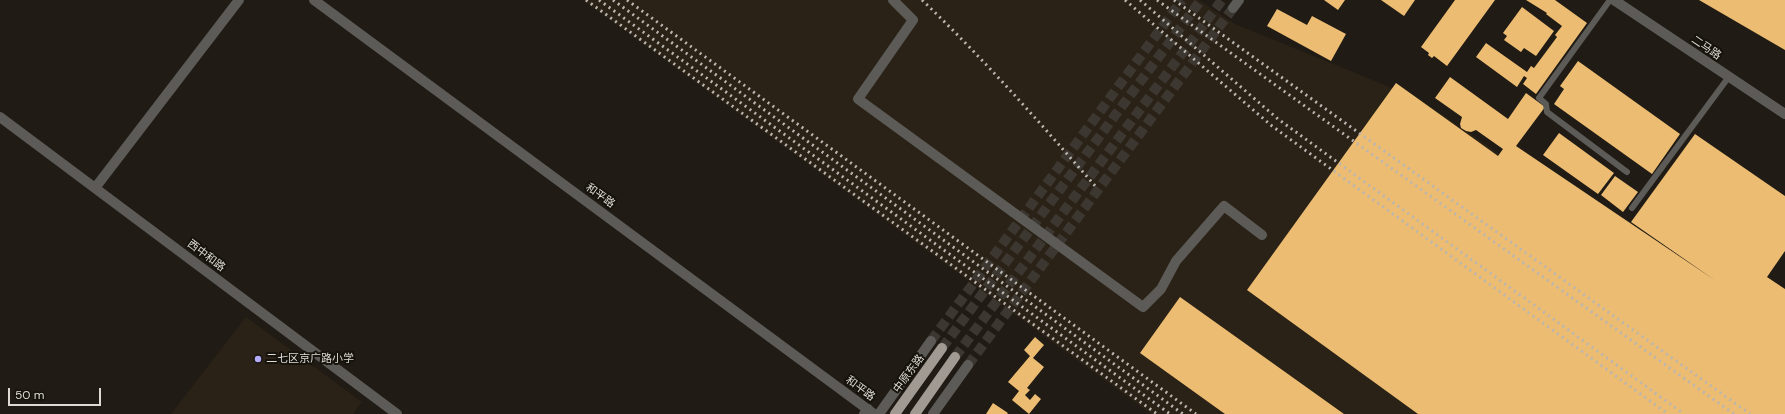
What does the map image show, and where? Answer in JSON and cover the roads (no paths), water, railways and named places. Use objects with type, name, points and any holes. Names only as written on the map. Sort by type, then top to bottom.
[{"type":"main road","name":"中原东路","points":[[895,414],[942,348]]},
{"type":"main road","points":[[915,414],[955,357]]},
{"type":"street","points":[[95,188],[239,0]]},
{"type":"street","name":"和平路","points":[[314,0],[871,413]]},
{"type":"street","points":[[893,0],[913,20],[858,99],[1143,306],[1161,289],[1176,261],[1224,206],[1262,235]]},
{"type":"street","name":"二马路","points":[[1614,0],[1728,78],[1785,114]]},
{"type":"street","name":"西中和路","points":[[0,117],[398,414]]},
{"type":"street","points":[[871,413],[931,340]]},
{"type":"street","points":[[933,414],[968,365]]},
{"type":"lane","points":[[1610,0],[1540,98],[1546,104],[1547,112],[1627,172]]},
{"type":"lane","points":[[1632,208],[1728,78]]},
{"type":"tunnel","points":[[931,341],[1182,0]]},
{"type":"tunnel","points":[[942,348],[1201,0]]},
{"type":"tunnel","points":[[955,357],[1222,0]]},
{"type":"tunnel","points":[[968,365],[1233,8]]},
{"type":"railway","points":[[586,0],[1157,414]]},
{"type":"railway","points":[[599,0],[1170,414]]},
{"type":"railway","points":[[613,0],[1183,414]]},
{"type":"railway","points":[[627,0],[1196,414]]},
{"type":"railway","points":[[922,0],[990,68],[1096,187]]},
{"type":"railway","points":[[1125,0],[1272,126],[1668,414]]},
{"type":"railway","points":[[1140,0],[1278,119],[1684,414]]},
{"type":"railway","points":[[1157,0],[1734,414]]},
{"type":"railway","points":[[1174,0],[1750,414]]},
{"type":"place","name":"二七区京广路小学","points":[[258,359]]}]
